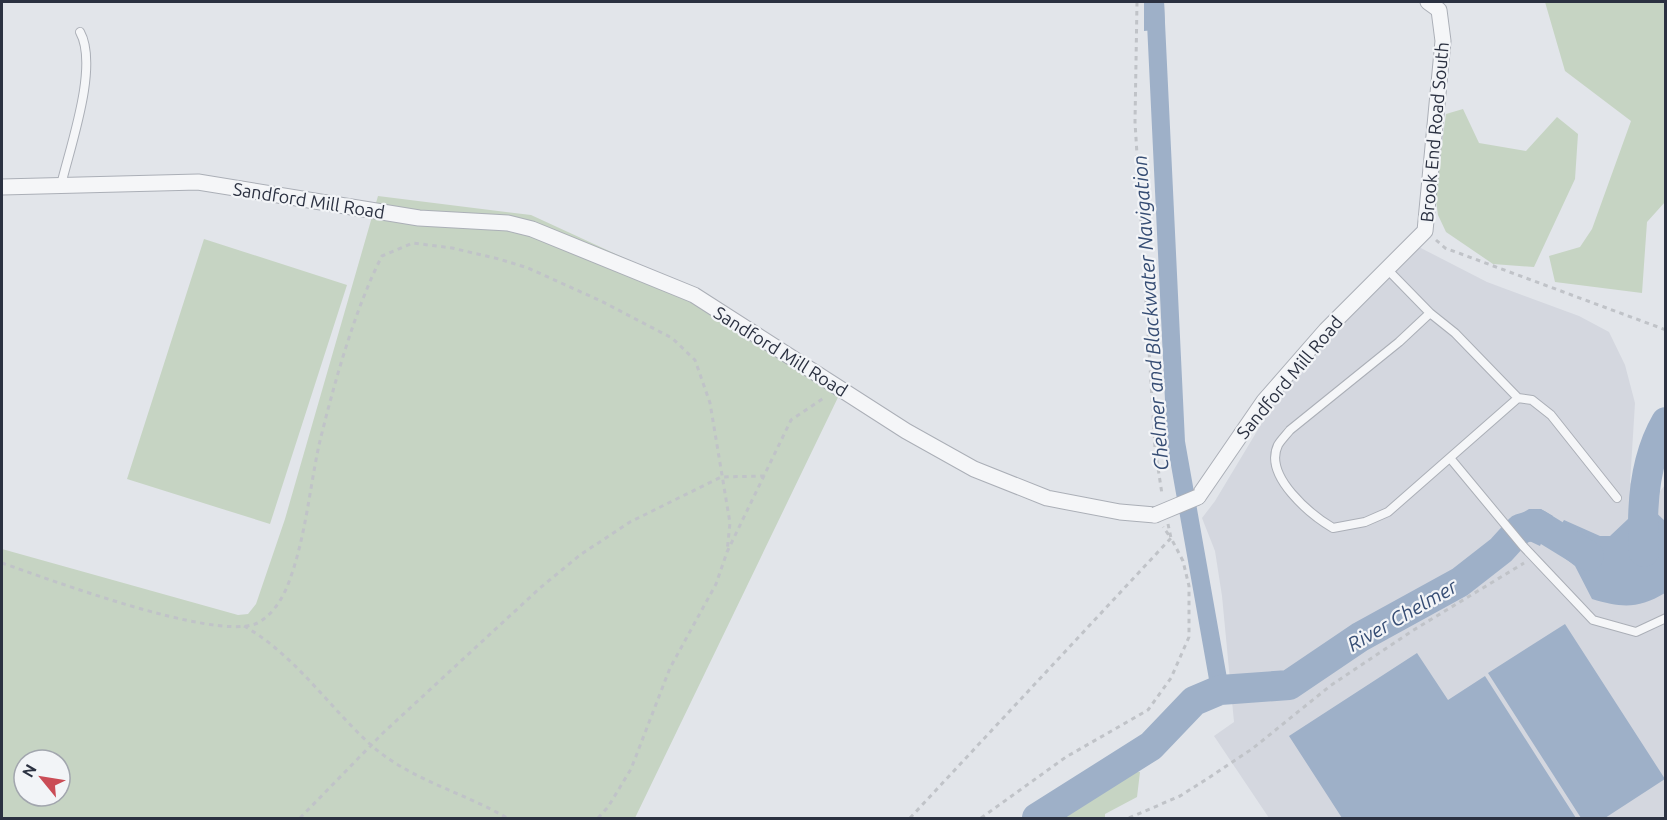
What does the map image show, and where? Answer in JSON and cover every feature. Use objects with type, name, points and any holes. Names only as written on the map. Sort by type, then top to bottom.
[{"type":"street","name":"Brook End Road South","points":[[1425,231],[1443,41],[1439,10],[1428,2]]},
{"type":"street","name":"Sandford Mill Road","points":[[2,187],[198,182],[419,218],[508,223],[569,242],[694,295],[906,431],[974,469],[1047,498],[1119,512],[1161,517],[1198,497],[1264,402],[1326,330],[1425,231]]},
{"type":"lane","points":[[61,185],[87,71],[85,41],[80,32]]},
{"type":"lane","points":[[1386,268],[1430,313],[1455,333],[1518,398],[1532,400],[1551,415],[1617,498]]},
{"type":"lane","points":[[1430,313],[1399,342],[1290,430],[1277,446],[1276,468],[1288,488],[1312,516],[1333,528],[1365,522],[1388,512],[1518,398]]},
{"type":"lane","points":[[1450,458],[1533,557],[1593,620],[1636,632],[1665,618]]},
{"type":"path","points":[[1137,2],[1135,122],[1155,448],[1162,499]]},
{"type":"path","points":[[1425,231],[1445,248],[1665,330]]},
{"type":"path","points":[[2,563],[147,610],[208,626],[227,628],[255,624],[270,615],[286,589],[296,560],[324,429],[368,282],[382,256],[413,243],[452,248],[528,268],[644,321],[672,338],[695,360],[710,403],[730,523],[727,552]]},
{"type":"path","points":[[598,819],[631,769],[670,668],[716,584],[727,552],[791,420],[812,404],[842,389]]},
{"type":"path","points":[[300,819],[371,746],[540,588],[580,555],[630,522],[721,477],[765,477]]},
{"type":"path","points":[[981,819],[1066,757],[1148,710],[1171,678],[1189,637],[1189,586],[1183,561],[1161,517]]},
{"type":"path","points":[[910,819],[1171,538]]},
{"type":"path","points":[[1129,819],[1180,796],[1210,777],[1252,749],[1330,686],[1412,631],[1484,590],[1533,557]]},
{"type":"path","points":[[243,626],[259,635],[301,671],[371,746],[399,766],[507,819]]},
{"type":"shaded area","points":[[1415,245],[1487,282],[1579,316],[1609,332],[1625,365],[1635,403],[1630,483],[1653,500],[1665,485],[1665,818],[1269,818],[1214,736],[1234,722],[1222,596],[1215,551],[1202,518],[1215,501],[1302,361]]},
{"type":"green space","points":[[1545,2],[1665,2],[1665,202],[1647,222],[1642,293],[1555,282],[1549,256],[1580,247],[1592,229],[1631,121],[1565,71]]},
{"type":"green space","points":[[1463,109],[1479,143],[1526,151],[1557,117],[1578,134],[1575,179],[1534,267],[1493,264],[1446,232],[1438,215],[1435,193],[1446,114]]},
{"type":"green space","points":[[378,196],[531,215],[696,291],[843,387],[635,818],[2,818],[2,549],[238,615],[248,614],[256,604],[285,519]]},
{"type":"green space","points":[[204,239],[347,285],[270,524],[127,479]]},
{"type":"green space","points":[[1123,770],[1140,772],[1137,797],[1105,814],[1105,818],[1057,818]]},
{"type":"water","points":[[1144,2],[1164,2],[1165,29],[1144,31]]},
{"type":"water","points":[[1651,508],[1665,521],[1665,593],[1646,602],[1630,605],[1612,604],[1592,599],[1575,566],[1557,552],[1550,542],[1564,520],[1600,536],[1610,536],[1628,519]]},
{"type":"water","points":[[1529,509],[1541,509],[1553,516],[1540,546],[1525,539],[1509,521]]},
{"type":"water","points":[[1565,624],[1665,779],[1605,818],[1581,818],[1488,673]]},
{"type":"water","points":[[1417,653],[1448,700],[1485,676],[1576,818],[1342,818],[1289,736]]},
{"type":"waterway","name":"Chelmer and Blackwater Navigation","points":[[1155,2],[1176,442],[1220,690]]},
{"type":"waterway","name":"River Chelmer","points":[[1644,552],[1643,519],[1646,485],[1653,452],[1666,422]]},
{"type":"waterway","name":"River Chelmer","points":[[1037,818],[1151,746],[1194,701],[1220,690],[1289,685],[1360,637],[1460,582],[1501,550],[1520,529],[1537,524],[1589,556]]}]
